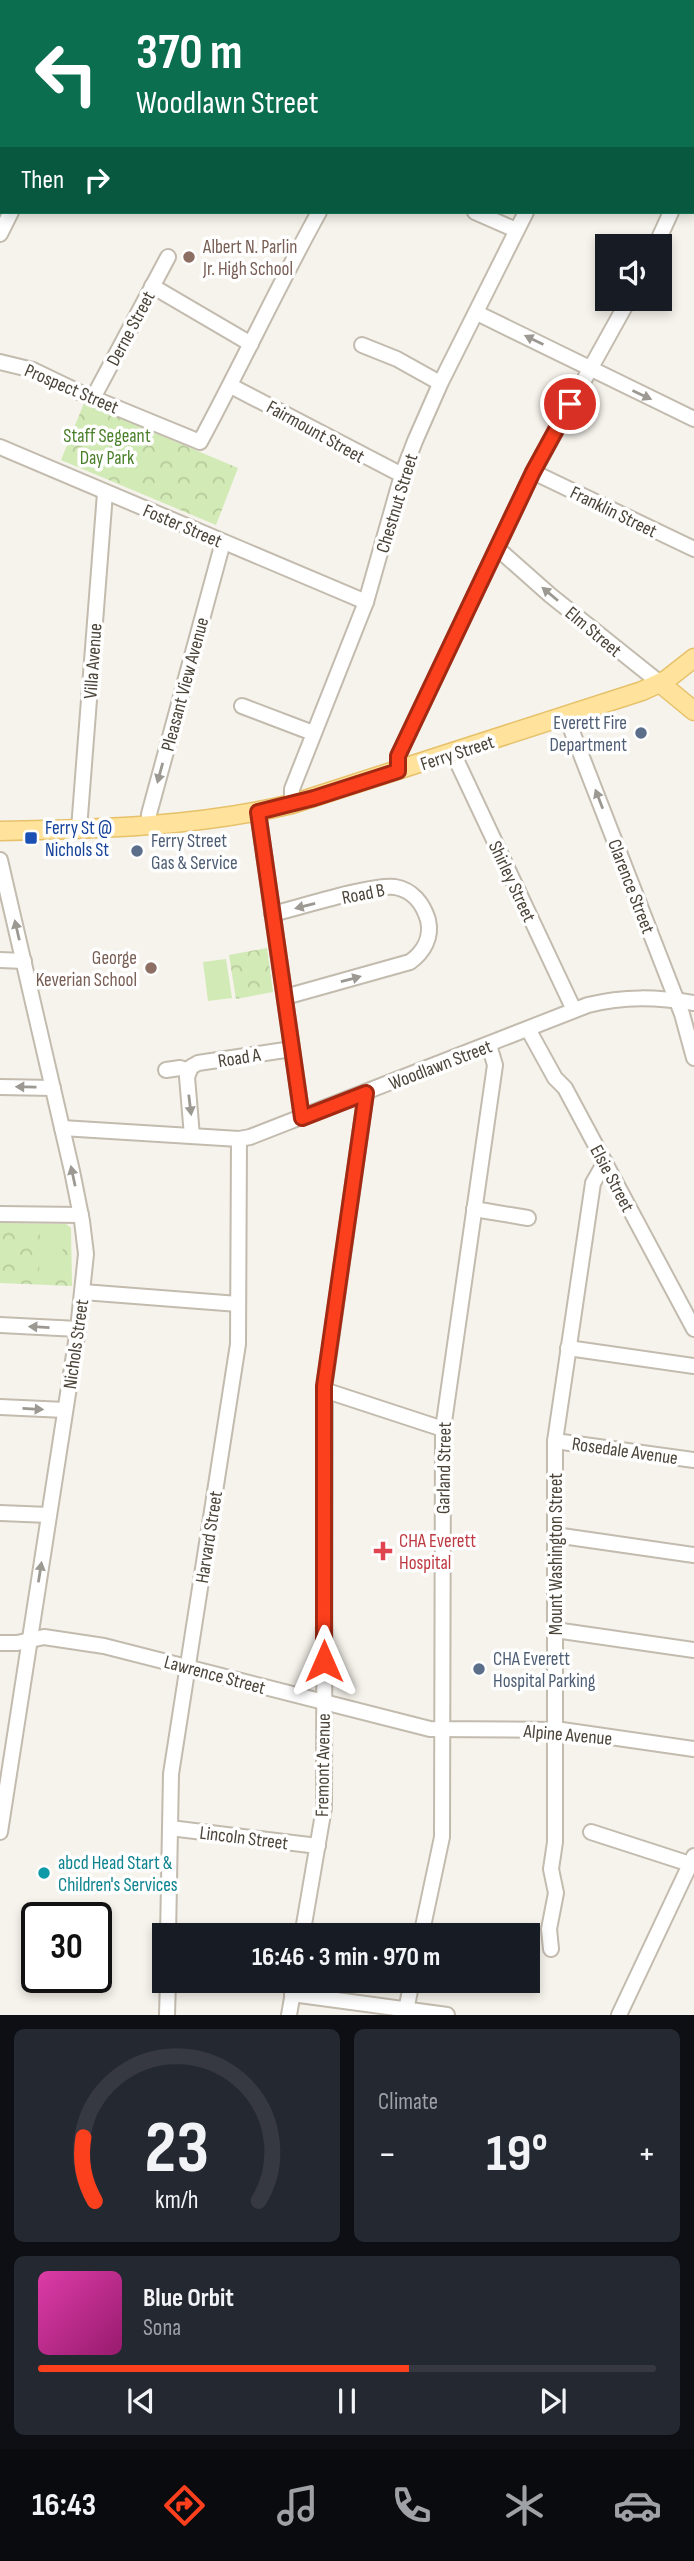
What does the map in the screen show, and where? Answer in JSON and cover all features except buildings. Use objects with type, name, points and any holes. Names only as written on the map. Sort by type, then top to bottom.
[{"type":"main road","name":"Ferry Street","points":[[0,831],[149,826],[258,812],[292,804],[660,683],[694,658]]},
{"type":"main road","name":"Elm Street","points":[[660,683],[694,711]]},
{"type":"street","points":[[0,234],[10,214]]},
{"type":"street","name":"Prospect Street","points":[[0,362],[33,369],[93,398],[200,442],[317,214]]},
{"type":"street","points":[[480,214],[516,230]]},
{"type":"street","name":"Chestnut Street","points":[[292,804],[292,789],[366,601],[402,475],[440,383],[525,214]]},
{"type":"street","points":[[661,234],[670,214]]},
{"type":"street","name":"Derne Street","points":[[93,398],[168,257]]},
{"type":"street","points":[[152,286],[251,344]]},
{"type":"street","points":[[398,771],[398,756],[533,472],[622,311]]},
{"type":"street","points":[[477,313],[693,416]]},
{"type":"street","points":[[362,345],[397,359],[440,383]]},
{"type":"street","name":"Fairmount Street","points":[[231,386],[402,475]]},
{"type":"street","name":"Foster Street","points":[[0,447],[366,601]]},
{"type":"street","name":"Franklin Street","points":[[533,472],[694,549]]},
{"type":"street","name":"Villa Avenue","points":[[79,829],[105,493]]},
{"type":"street","name":"Pleasant View Avenue","points":[[149,826],[149,814],[223,542]]},
{"type":"street","name":"Elm Street","points":[[497,548],[550,595],[660,683]]},
{"type":"street","points":[[242,706],[313,733]]},
{"type":"street","name":"Clarence Street","points":[[566,716],[682,1014],[694,1058]]},
{"type":"street","name":"Shirley Street","points":[[453,753],[574,1010]]},
{"type":"street","points":[[258,812],[302,1118]]},
{"type":"street","name":"Nichols Street","points":[[0,860],[81,1215],[86,1254],[78,1329],[0,1832]]},
{"type":"street","name":"Road B","points":[[272,914],[392,887],[414,896],[429,923],[424,948],[410,962],[285,997]]},
{"type":"street","points":[[0,960],[24,961]]},
{"type":"street","name":"Woodlawn Street","points":[[62,1128],[239,1139],[256,1136],[574,1010],[620,999],[694,1003]]},
{"type":"street","name":"Elsie Street","points":[[528,1029],[555,1078],[565,1088],[693,1325]]},
{"type":"street","name":"Garland Street","points":[[424,1923],[442,1838],[443,1429],[495,1065],[489,1045]]},
{"type":"street","name":"Road A","points":[[166,1069],[188,1071],[198,1063],[292,1049]]},
{"type":"street","points":[[188,1071],[192,1136]]},
{"type":"street","points":[[0,1087],[53,1088]]},
{"type":"street","name":"Fremont Avenue","points":[[304,1923],[324,1810],[324,1390],[366,1093]]},
{"type":"street","name":"Harvard Street","points":[[168,1923],[171,1774],[237,1347],[239,1139]]},
{"type":"street","name":"Mount Washington Street","points":[[551,1949],[548,1929],[556,1893],[551,1869],[555,1842],[555,1441],[593,1182],[605,1162]]},
{"type":"street","points":[[474,1209],[528,1217]]},
{"type":"street","points":[[0,1214],[81,1215]]},
{"type":"street","points":[[83,1292],[238,1304]]},
{"type":"street","points":[[0,1325],[78,1329]]},
{"type":"street","points":[[568,1349],[694,1366]]},
{"type":"street","points":[[324,1390],[443,1429]]},
{"type":"street","points":[[0,1407],[65,1410]]},
{"type":"street","name":"Rosedale Avenue","points":[[555,1441],[694,1460]]},
{"type":"street","points":[[0,1513],[49,1515]]},
{"type":"street","points":[[555,1535],[694,1555]]},
{"type":"street","points":[[555,1630],[694,1650]]},
{"type":"street","name":"Lawrence Street","points":[[0,1643],[44,1636],[80,1642],[441,1729]]},
{"type":"street","name":"Alpine Avenue","points":[[441,1729],[554,1730],[694,1749]]},
{"type":"street","name":"Lincoln Street","points":[[170,1828],[318,1846]]},
{"type":"street","points":[[591,1832],[692,1860],[619,2015]]},
{"type":"street","points":[[167,2015],[168,1993]]},
{"type":"street","points":[[289,2015],[293,1993]]},
{"type":"street","points":[[317,1993],[405,2012],[447,2015]]},
{"type":"street","points":[[405,2012],[409,1993]]},
{"type":"green space","name":"Staff Segeant Day Park","points":[[84,403],[238,468],[216,525],[61,460]]},
{"type":"green space","points":[[267,948],[273,992],[236,999],[229,955]]},
{"type":"green space","points":[[226,959],[232,998],[208,1001],[203,962]]},
{"type":"green space","points":[[0,1223],[66,1224],[71,1228],[72,1286],[0,1283]]},
{"type":"green space","points":[[40,1232],[63,1233],[62,1277],[39,1277]]},
{"type":"place","name":"Albert N. Parlin Jr. High School","points":[[189,257]]},
{"type":"place","name":"Everett Fire Department","points":[[641,733]]},
{"type":"place","name":"Ferry St @ Nichols St","points":[[31,838]]},
{"type":"place","name":"Ferry Street Gas & Service","points":[[137,851]]},
{"type":"place","name":"George Keverian School","points":[[151,968]]},
{"type":"place","name":"CHA Everett Hospital","points":[[383,1551]]},
{"type":"place","name":"CHA Everett Hospital Parking","points":[[479,1669]]},
{"type":"place","name":"abcd Head Start & Children's Services","points":[[44,1873]]},
{"type":"route","points":[[324,1661],[324,1386],[366,1093],[302,1118],[258,812],[314,798],[398,771],[398,756],[533,472],[570,404]]}]
